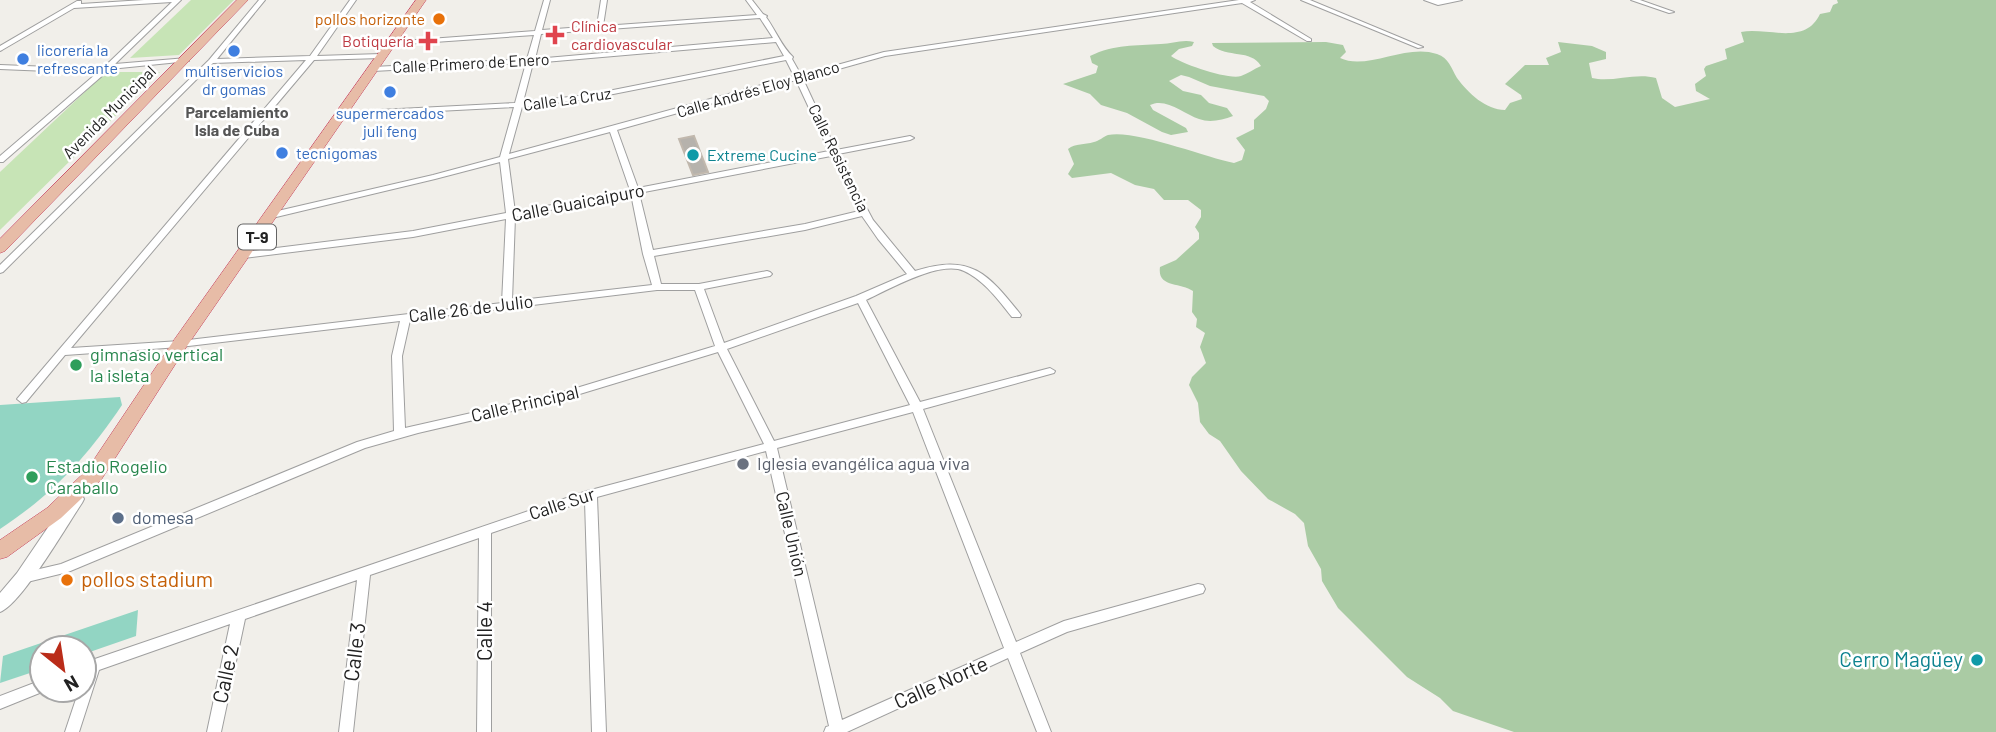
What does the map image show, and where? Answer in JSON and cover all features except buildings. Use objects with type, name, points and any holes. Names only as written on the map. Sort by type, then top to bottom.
[{"type":"highway","name":"Avenida Municipal","points":[[3,242],[187,60],[243,0]]},
{"type":"highway","name":"T-9","points":[[0,551],[54,513],[94,475],[180,344],[421,0]]},
{"type":"street","points":[[0,49],[81,0]]},
{"type":"street","points":[[73,6],[178,0]]},
{"type":"street","points":[[0,160],[105,69],[178,0]]},
{"type":"street","points":[[0,270],[211,61],[262,0]]},
{"type":"street","points":[[22,399],[311,59],[353,0]]},
{"type":"street","points":[[507,305],[511,215],[504,158],[547,0]]},
{"type":"street","points":[[600,27],[604,0]]},
{"type":"street","name":"Calle Resistencia","points":[[750,0],[764,16],[801,78],[864,213],[914,275]]},
{"type":"street","points":[[1191,8],[1209,0]]},
{"type":"street","points":[[1304,0],[1420,47]]},
{"type":"street","points":[[1427,0],[1459,0]]},
{"type":"street","points":[[1634,0],[1671,12]]},
{"type":"street","points":[[1248,1],[1308,40]]},
{"type":"street","name":"Calle Andrés Eloy Blanco","points":[[272,215],[394,187],[613,130],[884,54],[917,47],[1248,1]]},
{"type":"street","points":[[391,43],[764,16]]},
{"type":"street","name":"Calle Primero de Enero","points":[[211,61],[530,61],[779,40]]},
{"type":"street","name":"Calle La Cruz","points":[[341,114],[517,105],[629,90],[789,57]]},
{"type":"street","points":[[0,67],[105,69],[187,60]]},
{"type":"street","points":[[613,130],[635,192],[657,287]]},
{"type":"street","name":"Calle Guaicaipuro","points":[[244,255],[413,234],[910,138]]},
{"type":"street","points":[[0,148],[15,147]]},
{"type":"street","points":[[648,254],[805,227],[864,213]]},
{"type":"street","name":"Calle Principal","points":[[23,578],[64,568],[292,472],[400,432],[586,389],[860,298],[914,275],[944,266],[958,265],[996,291],[1016,315]]},
{"type":"street","name":"Calle 26 de Julio","points":[[61,352],[180,344],[657,287],[699,286],[767,274]]},
{"type":"street","points":[[699,286],[720,346]]},
{"type":"street","points":[[860,298],[916,406],[1044,732]]},
{"type":"street","points":[[400,432],[397,356],[406,317]]},
{"type":"street","name":"Calle Unión","points":[[720,346],[770,444],[835,731]]},
{"type":"street","name":"Calle Sur","points":[[98,664],[591,494],[1050,370]]},
{"type":"street","name":"T-9","points":[[1,605],[23,578],[94,475]]},
{"type":"street","points":[[591,494],[599,732]]},
{"type":"street","name":"Calle 4","points":[[484,732],[485,530]]},
{"type":"street","name":"Calle 3","points":[[346,732],[364,572]]},
{"type":"street","name":"Calle Norte","points":[[835,731],[1064,627],[1198,589]]},
{"type":"street","name":"Calle 2","points":[[214,732],[239,615]]},
{"type":"street","points":[[0,702],[28,691]]},
{"type":"street","points":[[72,732],[79,704]]},
{"type":"green space","points":[[191,0],[234,0],[179,55],[130,58]]},
{"type":"green space","points":[[1837,0],[1996,0],[1996,732],[1514,732],[1453,711],[1440,698],[1407,677],[1338,608],[1322,581],[1321,569],[1308,546],[1304,523],[1295,514],[1268,499],[1241,471],[1220,441],[1209,434],[1200,422],[1198,403],[1189,385],[1192,377],[1206,363],[1200,347],[1205,333],[1196,327],[1197,319],[1192,312],[1193,291],[1166,281],[1160,274],[1160,267],[1176,260],[1199,239],[1195,227],[1201,217],[1201,210],[1188,200],[1164,200],[1154,189],[1135,185],[1111,173],[1072,178],[1068,174],[1074,164],[1068,149],[1108,135],[1120,134],[1234,163],[1242,160],[1245,150],[1236,138],[1254,129],[1254,120],[1266,109],[1269,101],[1264,96],[1210,86],[1181,75],[1169,81],[1183,91],[1201,95],[1209,103],[1227,108],[1233,116],[1207,121],[1162,103],[1150,105],[1153,110],[1186,128],[1188,132],[1171,135],[1127,113],[1101,105],[1090,94],[1063,84],[1096,73],[1098,66],[1092,63],[1090,56],[1117,47],[1194,42],[1192,46],[1179,49],[1171,56],[1205,71],[1235,77],[1261,66],[1251,57],[1219,50],[1212,43],[1326,42],[1343,45],[1346,52],[1340,58],[1351,61],[1374,60],[1413,52],[1437,54],[1447,61],[1472,95],[1484,104],[1505,110],[1510,103],[1522,99],[1521,95],[1505,84],[1525,65],[1549,65],[1546,58],[1561,52],[1558,42],[1592,46],[1606,52],[1606,59],[1589,63],[1592,78],[1656,78],[1662,98],[1675,107],[1710,99],[1696,91],[1695,84],[1706,76],[1706,66],[1727,59],[1725,49],[1744,42],[1741,32],[1785,33],[1805,30],[1820,14],[1830,12],[1833,5],[1838,3]]},
{"type":"green space","points":[[106,72],[160,72],[0,230],[0,172]]},
{"type":"green space","name":"Estadio Rogelio Caraballo","points":[[120,397],[122,405],[82,458],[53,488],[0,529],[0,405]]},
{"type":"green space","points":[[138,610],[136,636],[98,649],[98,634],[68,634]]},
{"type":"green space","points":[[28,647],[28,674],[0,683],[3,656]]},
{"type":"place","name":"pollos horizonte","points":[[439,19]]},
{"type":"place","name":"Clínica cardiovascular","points":[[555,35]]},
{"type":"place","name":"Botiquería","points":[[428,41]]},
{"type":"place","name":"multiservicios dr gomas","points":[[234,51]]},
{"type":"place","name":"licorería la refrescante","points":[[23,59]]},
{"type":"place","name":"supermercados juli feng","points":[[390,92]]},
{"type":"place","name":"tecnigomas","points":[[282,153]]},
{"type":"place","name":"Extreme Cucine","points":[[693,155]]},
{"type":"place","name":"gimnasio vertical la isleta","points":[[76,365]]},
{"type":"place","name":"Iglesia evangélica agua viva","points":[[743,464]]},
{"type":"place","name":"Estadio Rogelio Caraballo","points":[[32,477]]},
{"type":"place","name":"domesa","points":[[118,518]]},
{"type":"place","name":"pollos stadium","points":[[67,580]]},
{"type":"place","name":"Cerro Magüey","points":[[1977,660]]},
{"type":"district","name":"Parcelamiento Isla de Cuba","points":[[237,121]]}]
